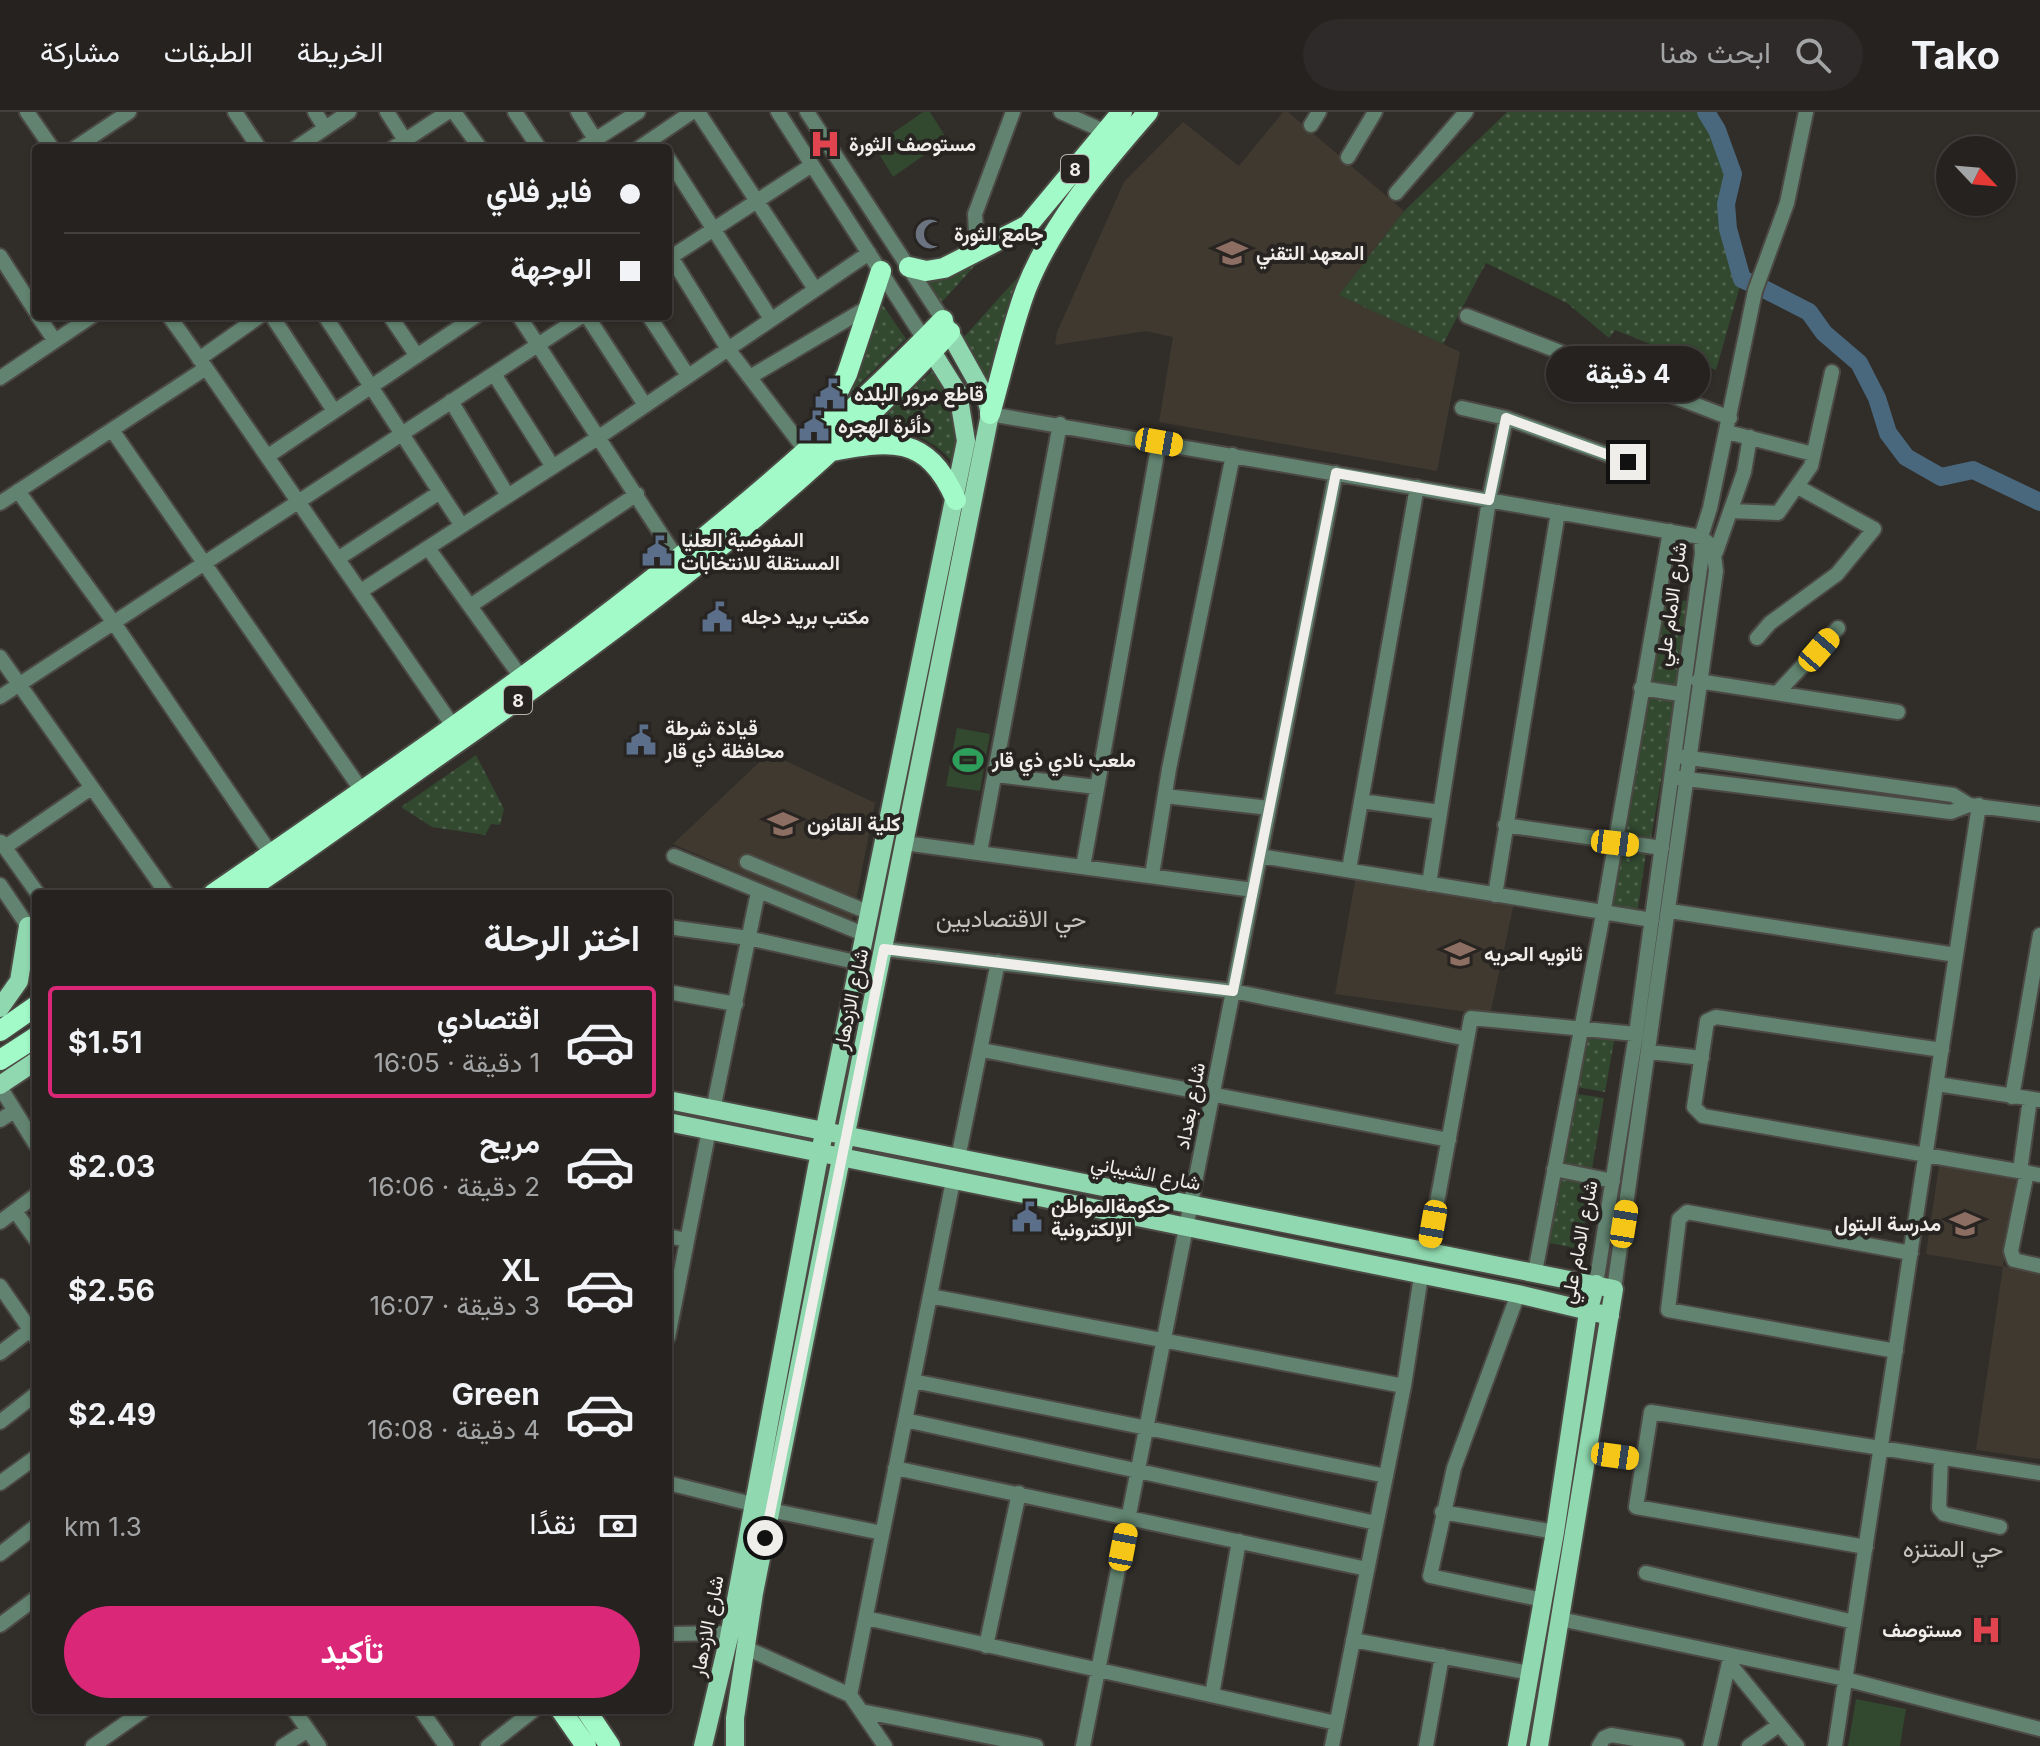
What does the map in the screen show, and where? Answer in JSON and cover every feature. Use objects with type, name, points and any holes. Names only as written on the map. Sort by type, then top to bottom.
[{"type":"highway","name":"8","points":[[989,248],[1028,225],[1122,112]]},
{"type":"highway","name":"8","points":[[990,414],[1026,291],[1053,234],[1148,112]]},
{"type":"highway","points":[[909,267],[926,271],[944,268],[989,248]]},
{"type":"highway","points":[[881,271],[872,305],[816,451],[877,442],[900,444],[921,452],[935,464],[956,500]]},
{"type":"highway","name":"8","points":[[219,890],[453,726],[528,681],[693,568],[946,326]]},
{"type":"highway","name":"8","points":[[247,890],[528,681],[816,451]]},
{"type":"highway","points":[[0,1031],[32,1009]]},
{"type":"highway","points":[[1,1060],[32,1040]]},
{"type":"highway","points":[[1,1060],[32,1059]]},
{"type":"highway","points":[[564,1714],[586,1746]]},
{"type":"highway","points":[[591,1714],[610,1746]]},
{"type":"main road","points":[[946,326],[986,398],[990,414]]},
{"type":"main road","name":"شارع الازدهار","points":[[703,1746],[761,1507],[784,1441],[904,843],[932,620],[956,500],[966,425],[958,393],[928,345]]},
{"type":"main road","name":"شارع الازدهار","points":[[735,1746],[735,1718],[754,1593],[764,1437],[870,913],[918,733],[990,414]]},
{"type":"main road","points":[[259,890],[269,876]]},
{"type":"main road","points":[[0,1008],[19,981],[32,932]]},
{"type":"main road","points":[[0,1086],[32,1062]]},
{"type":"main road","name":"شارع الشيباني","points":[[672,1101],[1614,1289]]},
{"type":"main road","points":[[672,1123],[1518,1294],[1610,1316]]},
{"type":"main road","name":"شارع الامام علي","points":[[1517,1746],[1555,1532],[1588,1312],[1596,1284]]},
{"type":"main road","name":"شارع الامام علي","points":[[1539,1746],[1614,1289]]},
{"type":"main road","points":[[764,1437],[784,1441]]},
{"type":"street","points":[[27,112],[49,144]]},
{"type":"street","points":[[81,144],[129,112]]},
{"type":"street","points":[[235,112],[256,144]]},
{"type":"street","points":[[315,112],[325,128]]},
{"type":"street","points":[[302,144],[349,112]]},
{"type":"street","points":[[387,112],[403,144]]},
{"type":"street","points":[[404,144],[451,112],[477,144]]},
{"type":"street","points":[[515,112],[536,144]]},
{"type":"street","points":[[578,112],[595,139]]},
{"type":"street","points":[[588,144],[638,112]]},
{"type":"street","points":[[658,143],[692,112]]},
{"type":"street","points":[[698,112],[815,289]]},
{"type":"street","points":[[778,112],[928,345]]},
{"type":"street","points":[[807,112],[946,326]]},
{"type":"street","points":[[989,248],[976,232],[975,214],[1013,112]]},
{"type":"street","points":[[1061,112],[1106,132]]},
{"type":"street","points":[[1348,157],[1375,112]]},
{"type":"street","points":[[1396,193],[1466,112]]},
{"type":"street","points":[[990,414],[1701,537],[1729,425],[1755,291],[1787,203],[1806,112]]},
{"type":"street","points":[[672,164],[771,319]]},
{"type":"street","points":[[672,254],[812,165]]},
{"type":"street","points":[[361,591],[599,437],[869,253]]},
{"type":"street","points":[[0,256],[32,306]]},
{"type":"street","points":[[672,261],[728,349],[816,451]]},
{"type":"street","points":[[750,377],[872,305]]},
{"type":"street","points":[[1467,316],[1729,425],[1750,437],[1813,454]]},
{"type":"street","points":[[41,320],[55,341]]},
{"type":"street","points":[[0,378],[86,320]]},
{"type":"street","points":[[172,320],[453,726]]},
{"type":"street","points":[[0,503],[112,430],[203,364],[255,320]]},
{"type":"street","points":[[275,320],[334,411]]},
{"type":"street","points":[[328,320],[462,526]]},
{"type":"street","points":[[393,320],[417,356]]},
{"type":"street","points":[[522,320],[678,560]]},
{"type":"street","points":[[0,697],[578,320]]},
{"type":"street","points":[[587,320],[645,405]]},
{"type":"street","points":[[652,320],[688,376]]},
{"type":"street","points":[[268,456],[417,356],[456,322]]},
{"type":"street","points":[[1731,511],[1778,513],[1798,487],[1813,454],[1832,372]]},
{"type":"street","points":[[494,374],[553,467]]},
{"type":"street","points":[[451,401],[508,496]]},
{"type":"street","points":[[1462,408],[1506,418],[1628,462]]},
{"type":"street","points":[[1429,884],[1489,500],[1506,418]]},
{"type":"street","points":[[980,852],[1060,424]]},
{"type":"street","points":[[112,430],[362,791]]},
{"type":"street","points":[[1716,552],[1744,472],[1750,437]]},
{"type":"street","points":[[1083,867],[1159,442]]},
{"type":"street","points":[[1152,875],[1233,455]]},
{"type":"street","name":"شارع بغداد","points":[[1083,1746],[1336,473]]},
{"type":"street","points":[[1349,869],[1417,487]]},
{"type":"street","points":[[1757,638],[1770,623],[1837,574],[1874,529],[1798,487]]},
{"type":"street","points":[[18,491],[114,623],[271,854]]},
{"type":"street","points":[[339,558],[440,492]]},
{"type":"street","points":[[470,606],[637,494]]},
{"type":"street","points":[[1495,895],[1558,512]]},
{"type":"street","points":[[1535,1272],[1603,914],[1670,531]]},
{"type":"street","name":"شارع الامام علي","points":[[1614,1289],[1670,911],[1716,552],[1701,537]]},
{"type":"street","name":"شارع الامام علي","points":[[1596,1284],[1636,1034],[1680,694],[1702,554],[1701,537]]},
{"type":"street","points":[[428,548],[528,681]]},
{"type":"street","points":[[1779,691],[1838,628]]},
{"type":"street","points":[[0,657],[164,890]]},
{"type":"street","points":[[1698,681],[1779,691],[1898,712]]},
{"type":"street","points":[[1641,688],[1680,694]]},
{"type":"street","points":[[1673,756],[1953,795],[1974,805],[2039,812]]},
{"type":"street","points":[[996,775],[1096,787]]},
{"type":"street","points":[[1671,776],[1951,812],[1974,805]]},
{"type":"street","points":[[35,890],[3,844],[91,788]]},
{"type":"street","points":[[1165,796],[1269,808]]},
{"type":"street","points":[[1361,801],[1440,812]]},
{"type":"street","points":[[1835,1746],[1937,1084],[1974,805]]},
{"type":"street","points":[[1505,825],[1662,848]]},
{"type":"street","points":[[904,843],[1253,890]]},
{"type":"street","points":[[674,856],[866,935]]},
{"type":"street","points":[[1260,856],[1652,920]]},
{"type":"street","points":[[747,862],[870,913]]},
{"type":"street","points":[[0,885],[32,932]]},
{"type":"street","points":[[713,1110],[758,892]]},
{"type":"street","points":[[1670,911],[1956,955]]},
{"type":"street","points":[[672,928],[748,938],[860,963]]},
{"type":"street","points":[[2012,1097],[2032,1023],[2040,935]]},
{"type":"street","points":[[884,949],[1233,991],[1467,1039]]},
{"type":"street","points":[[958,1158],[998,962]]},
{"type":"street","points":[[672,993],[736,1004]]},
{"type":"street","points":[[1942,1050],[1716,1017],[1707,1021],[1694,1107],[1703,1116],[1926,1152],[2029,1173]]},
{"type":"street","points":[[1428,1251],[1471,1018],[1636,1034]]},
{"type":"street","points":[[982,1050],[1449,1140]]},
{"type":"street","points":[[1650,1052],[1702,1058]]},
{"type":"street","points":[[1937,1084],[2035,1099],[2029,1173],[2011,1251],[2014,1260],[2021,1264],[2040,1266]]},
{"type":"street","points":[[0,1086],[32,1139]]},
{"type":"street","points":[[0,1120],[14,1111]]},
{"type":"street","points":[[672,1294],[709,1130]]},
{"type":"street","points":[[1554,1169],[1613,1181]]},
{"type":"street","points":[[850,1695],[953,1181]]},
{"type":"street","points":[[0,1222],[32,1198]]},
{"type":"street","points":[[15,1211],[32,1234]]},
{"type":"street","points":[[1896,1351],[1668,1310],[1679,1219],[1687,1212],[1911,1253]]},
{"type":"street","points":[[672,1237],[686,1240]]},
{"type":"street","points":[[1332,1746],[1404,1386],[1421,1276]]},
{"type":"street","points":[[0,1286],[32,1333]]},
{"type":"street","points":[[1518,1294],[1468,1428],[1442,1512],[1430,1576],[1543,1600]]},
{"type":"street","points":[[930,1296],[1404,1386]]},
{"type":"street","points":[[0,1353],[32,1335]]},
{"type":"street","points":[[913,1381],[1386,1476]]},
{"type":"street","points":[[0,1422],[32,1397]]},
{"type":"street","points":[[1866,1547],[1636,1507],[1648,1417],[1656,1412],[2040,1473]]},
{"type":"street","points":[[905,1420],[1376,1523]]},
{"type":"street","points":[[1587,1452],[1642,1460]]},
{"type":"street","points":[[1941,1458],[1939,1508],[1944,1514],[2000,1527]]},
{"type":"street","points":[[0,1483],[32,1460]]},
{"type":"street","points":[[895,1468],[1367,1569]]},
{"type":"street","points":[[672,1484],[882,1533]]},
{"type":"street","points":[[986,1646],[1019,1493]]},
{"type":"street","points":[[1442,1512],[1555,1532]]},
{"type":"street","points":[[0,1554],[32,1529]]},
{"type":"street","points":[[1212,1695],[1239,1541]]},
{"type":"street","points":[[1646,1573],[1854,1622]]},
{"type":"street","points":[[0,1625],[32,1601]]},
{"type":"street","points":[[866,1618],[1336,1723]]},
{"type":"street","points":[[1560,1619],[1730,1658],[1845,1679],[2040,1729]]},
{"type":"street","points":[[672,1634],[729,1633]]},
{"type":"street","points":[[1353,1640],[1530,1673]]},
{"type":"street","points":[[746,1648],[850,1695],[885,1746]]},
{"type":"street","points":[[1426,1746],[1442,1656]]},
{"type":"street","points":[[1730,1658],[1797,1746]]},
{"type":"street","points":[[1710,1746],[1730,1658]]},
{"type":"street","points":[[861,1711],[1036,1746]]},
{"type":"street","points":[[93,1746],[138,1714]]},
{"type":"street","points":[[297,1714],[319,1746]]},
{"type":"street","points":[[424,1714],[446,1746]]},
{"type":"street","points":[[488,1746],[529,1714]]},
{"type":"street","points":[[1749,1746],[1779,1725]]},
{"type":"street","points":[[283,1746],[308,1730]]},
{"type":"street","points":[[1599,1746],[1604,1738],[1611,1735],[1677,1746]]},
{"type":"shaded area","name":"المعهد التقني","points":[[1283,112],[1288,112],[1404,211],[1339,295],[1460,352],[1437,471],[1159,422],[1173,337],[1146,331],[1055,345],[1057,332],[1124,182],[1183,122],[1239,166]]},
{"type":"shaded area","name":"كلية القانون","points":[[769,753],[875,803],[852,921],[673,844]]},
{"type":"shaded area","points":[[1356,876],[1426,891],[1514,903],[1490,1015],[1335,994]]},
{"type":"shaded area","points":[[1940,1160],[2017,1174],[2003,1266],[2040,1273],[2040,1459],[1976,1450],[2003,1267],[1926,1254]]},
{"type":"green space","points":[[923,112],[930,112],[947,139],[893,177],[874,146]]},
{"type":"green space","points":[[1507,112],[1706,112],[1717,130],[1733,174],[1726,204],[1728,229],[1742,279],[1716,370],[1615,330],[1609,338],[1567,303],[1486,263],[1443,344],[1339,295],[1404,211]]},
{"type":"green space","points":[[980,260],[941,303],[925,280]]},
{"type":"green space","points":[[1026,268],[1006,310],[988,390],[963,338]]},
{"type":"green space","points":[[880,301],[906,339],[840,403]]},
{"type":"green space","points":[[937,367],[956,425],[953,463],[922,438],[898,433],[858,436]]},
{"type":"green space","points":[[1664,597],[1691,602],[1675,687],[1649,684]]},
{"type":"green space","points":[[1645,696],[1675,701],[1651,838],[1623,834]]},
{"type":"green space","name":"ملعب نادي ذي قار","points":[[957,728],[990,734],[980,791],[946,786]]},
{"type":"green space","points":[[476,755],[504,809],[500,825],[491,824],[485,835],[432,827],[401,807]]},
{"type":"green space","points":[[1620,849],[1646,852],[1638,909],[1612,905]]},
{"type":"green space","points":[[1587,1032],[1615,1036],[1605,1092],[1577,1087]]},
{"type":"green space","points":[[1577,1094],[1604,1098],[1592,1169],[1563,1164]]},
{"type":"green space","points":[[1563,1172],[1592,1177],[1581,1249],[1549,1243]]},
{"type":"green space","points":[[1856,1699],[1906,1709],[1900,1746],[1848,1746]]},
{"type":"waterway","points":[[1706,112],[1717,130],[1733,174],[1726,204],[1728,229],[1742,279],[1755,285]]},
{"type":"waterway","points":[[1762,288],[1809,312],[1824,333],[1859,363],[1877,398],[1888,433],[1906,457],[1941,477],[1973,470],[2040,502]]},
{"type":"place","name":"مستوصف الثورة","points":[[825,144]]},
{"type":"place","name":"جامع الثورة","points":[[930,234]]},
{"type":"place","name":"المعهد التقني","points":[[1232,253]]},
{"type":"place","name":"قاطع مرور البلده","points":[[830,394]]},
{"type":"place","name":"دأئرة الهجره","points":[[814,426]]},
{"type":"place","name":"المفوضية العليا المستقلة للانتخابات","points":[[657,551]]},
{"type":"place","name":"مكتب بريد دجله","points":[[717,617]]},
{"type":"place","name":"قيادة شرطة محافظة ذي قار","points":[[641,740]]},
{"type":"place","name":"ملعب نادي ذي قار","points":[[968,760]]},
{"type":"place","name":"كلية القانون","points":[[783,824]]},
{"type":"place","name":"ثانويه الحريه","points":[[1460,954]]},
{"type":"place","name":"حكومةالمواطن الإلكترونية","points":[[1027,1217]]},
{"type":"place","name":"مدرسة البتول","points":[[1965,1224]]},
{"type":"place","name":"مستوصف","points":[[1986,1630]]},
{"type":"district","name":"حي الاقتصاديين","points":[[1011,918]]},
{"type":"district","name":"حي المتنزه","points":[[1953,1548]]},
{"type":"route","points":[[765,1538],[884,949],[1233,991],[1336,473],[1489,500],[1506,418],[1628,462]]}]
